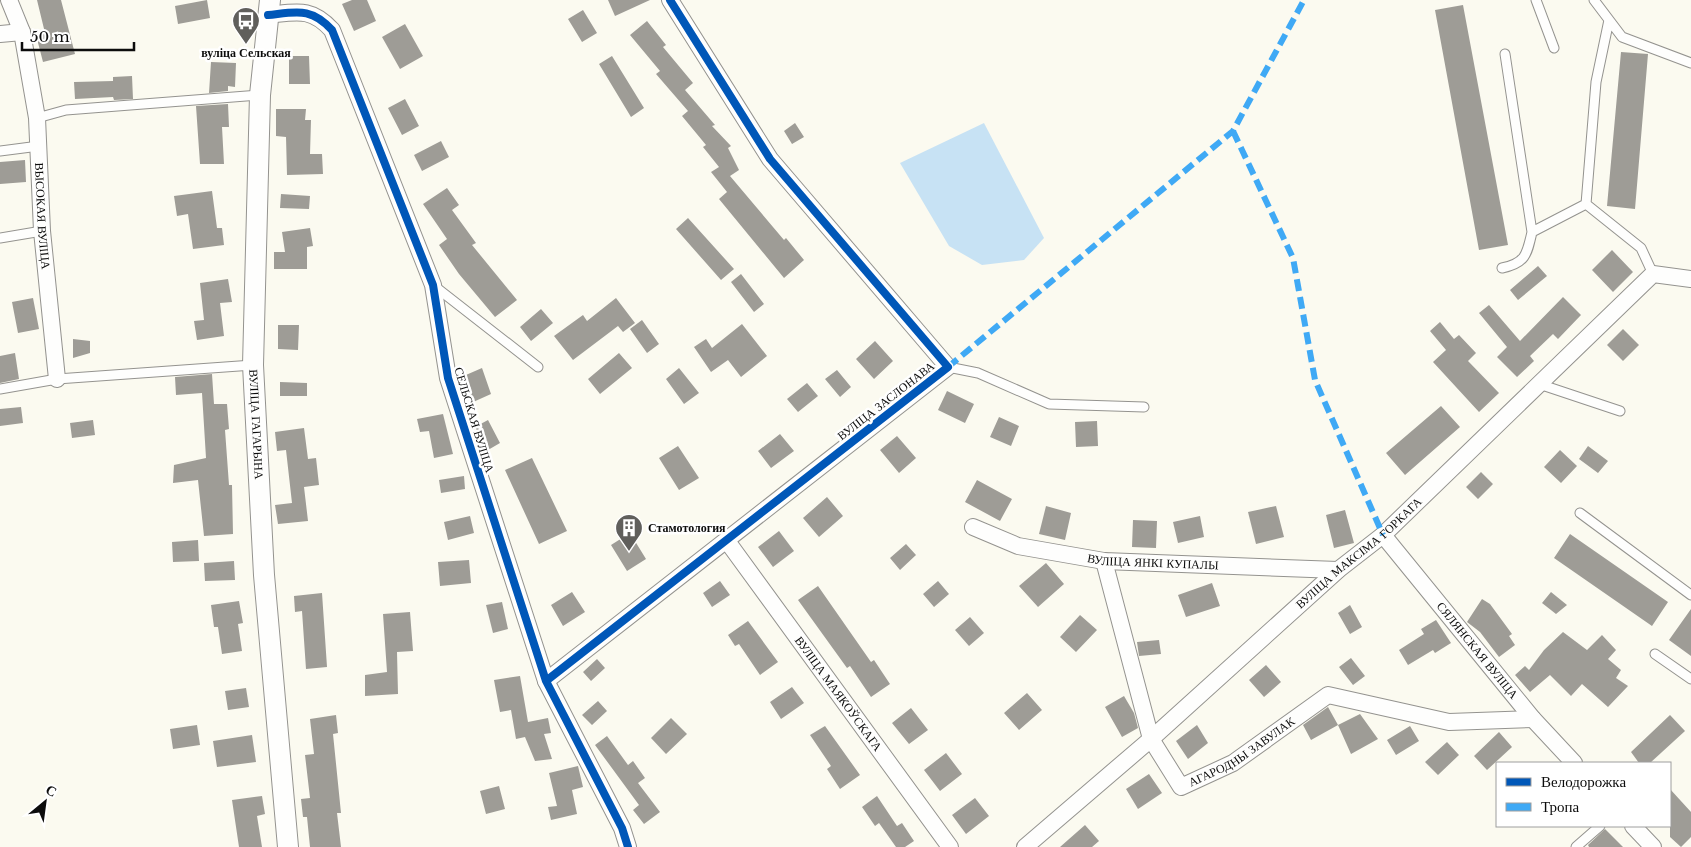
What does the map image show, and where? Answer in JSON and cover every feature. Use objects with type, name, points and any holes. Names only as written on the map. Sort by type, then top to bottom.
[{"type":"street","name":"ВЫСОКАЯ ВУЛІЦА","points":[[9,0],[22,32],[38,118],[42,230],[56,379]]},
{"type":"street","name":"ВУЛІЦА ЗАСЛОНАВА","points":[[546,681],[948,367],[770,160],[670,0]]},
{"type":"street","name":"ВУЛІЦА ГАГАРЫНА","points":[[269,7],[260,95],[253,365],[264,575],[288,847]]},
{"type":"street","name":"СЕЛЬСКАЯ ВУЛІЦА","points":[[269,7],[302,11],[320,17],[332,30],[433,285],[448,378],[546,681],[622,828],[628,847]]},
{"type":"street","points":[[0,34],[22,32]]},
{"type":"street","points":[[1653,274],[1691,279]]},
{"type":"street","name":"ВУЛІЦА МАКСІМА ГОРКАГА","points":[[1028,846],[1151,739],[1338,570],[1383,535],[1653,274]]},
{"type":"street","name":"ВУЛІЦА ЯНКІ КУПАЛЫ","points":[[973,527],[1018,546],[1104,561],[1338,570]]},
{"type":"street","name":"СЯЛЯНСКАЯ ВУЛІЦА","points":[[1383,535],[1533,719],[1573,762]]},
{"type":"street","name":"ВУЛІЦА МАЯКОЎСКАГА","points":[[727,541],[950,847]]},
{"type":"street","name":"АГАРОДНЫ ЗАВУЛАК","points":[[1104,561],[1151,739],[1181,787],[1233,763],[1328,695],[1449,722],[1533,719]]},
{"type":"street","points":[[1634,827],[1653,847]]},
{"type":"lane","points":[[1536,0],[1554,48]]},
{"type":"lane","points":[[1594,0],[1622,37],[1691,63]]},
{"type":"lane","points":[[1586,204],[1596,82],[1609,20]]},
{"type":"lane","points":[[1502,268],[1516,265],[1527,254],[1532,232],[1505,54]]},
{"type":"lane","points":[[38,118],[66,110],[260,95]]},
{"type":"lane","points":[[0,152],[39,146]]},
{"type":"lane","points":[[1532,232],[1586,204]]},
{"type":"lane","points":[[1586,204],[1641,248],[1653,274]]},
{"type":"lane","points":[[0,238],[42,230]]},
{"type":"lane","points":[[433,285],[538,367]]},
{"type":"lane","points":[[0,389],[56,379],[253,365]]},
{"type":"lane","points":[[948,367],[978,373],[1049,404],[1144,407]]},
{"type":"lane","points":[[1539,384],[1620,411]]},
{"type":"lane","points":[[1580,513],[1691,595]]},
{"type":"lane","points":[[1656,654],[1691,678]]},
{"type":"lane","points":[[1576,847],[1599,827]]},
{"type":"water","points":[[984,123],[1044,238],[1024,260],[982,265],[949,246],[900,163]]},
{"type":"building","points":[[37,0],[61,0],[75,54],[43,62],[36,35],[45,33]]},
{"type":"building","points":[[207,0],[210,18],[178,24],[175,6]]},
{"type":"building","points":[[352,0],[367,0],[376,21],[354,31],[342,4]]},
{"type":"building","points":[[608,0],[650,0],[615,16]]},
{"type":"building","points":[[1463,5],[1508,245],[1479,250],[1435,10]]},
{"type":"building","points":[[583,10],[597,33],[582,42],[568,19]]},
{"type":"building","points":[[647,21],[666,45],[663,47],[693,83],[685,90],[715,125],[712,126],[731,146],[728,148],[739,170],[730,176],[784,240],[786,238],[804,260],[784,278],[719,199],[727,192],[711,172],[719,167],[703,147],[706,145],[682,116],[688,111],[656,74],[660,71],[630,35]]},
{"type":"building","points":[[405,24],[423,56],[400,69],[382,37]]},
{"type":"building","points":[[1621,52],[1648,54],[1635,209],[1607,206]]},
{"type":"building","points":[[289,56],[309,56],[310,84],[289,84]]},
{"type":"building","points":[[612,56],[644,108],[631,117],[599,64]]},
{"type":"building","points":[[211,62],[236,63],[235,87],[228,86],[228,91],[209,93]]},
{"type":"building","points":[[132,76],[133,99],[114,100],[113,97],[75,99],[74,82],[113,81],[113,77]]},
{"type":"building","points":[[405,99],[419,126],[402,135],[388,108]]},
{"type":"building","points":[[228,104],[229,127],[222,127],[224,164],[200,164],[196,106]]},
{"type":"building","points":[[276,109],[306,109],[305,120],[311,120],[310,154],[322,154],[323,174],[287,175],[286,137],[276,136]]},
{"type":"building","points":[[795,123],[804,137],[792,144],[784,131]]},
{"type":"building","points":[[441,141],[449,157],[422,171],[414,155]]},
{"type":"building","points":[[25,160],[26,182],[0,184],[0,162]]},
{"type":"building","points":[[447,188],[459,205],[452,210],[476,243],[472,245],[517,300],[495,317],[459,274],[439,245],[447,239],[423,204]]},
{"type":"building","points":[[212,191],[217,228],[222,228],[224,245],[193,249],[188,214],[177,216],[174,196]]},
{"type":"building","points":[[281,194],[310,196],[309,209],[280,208]]},
{"type":"building","points":[[688,218],[734,269],[721,280],[676,229]]},
{"type":"building","points":[[310,228],[313,246],[307,247],[307,269],[274,269],[274,252],[285,252],[282,232]]},
{"type":"building","points":[[1612,250],[1633,272],[1613,292],[1592,270]]},
{"type":"building","points":[[1538,266],[1547,276],[1518,300],[1510,290]]},
{"type":"building","points":[[741,274],[764,304],[754,312],[731,282]]},
{"type":"building","points":[[228,279],[232,302],[220,303],[224,336],[197,340],[194,321],[204,320],[200,283]]},
{"type":"building","points":[[1563,297],[1581,315],[1558,339],[1553,334],[1530,356],[1534,361],[1517,377],[1497,357],[1507,347],[1479,313],[1489,305],[1520,341]]},
{"type":"building","points":[[33,298],[39,329],[18,333],[12,302]]},
{"type":"building","points":[[616,298],[635,323],[623,332],[618,326],[573,360],[554,336],[583,315],[587,321]]},
{"type":"building","points":[[541,309],[553,323],[531,341],[520,327]]},
{"type":"building","points":[[642,320],[659,344],[647,353],[630,329]]},
{"type":"building","points":[[1440,322],[1454,339],[1459,335],[1476,353],[1468,361],[1499,393],[1479,412],[1433,362],[1446,350],[1430,331]]},
{"type":"building","points":[[742,324],[767,356],[741,377],[728,360],[711,372],[694,347],[706,339],[712,348]]},
{"type":"building","points":[[278,325],[299,325],[298,350],[278,349]]},
{"type":"building","points":[[1623,329],[1639,345],[1623,361],[1607,345]]},
{"type":"building","points":[[73,339],[90,341],[90,353],[73,358]]},
{"type":"building","points":[[875,341],[893,361],[874,379],[856,359]]},
{"type":"building","points":[[15,353],[19,379],[0,383],[0,356]]},
{"type":"building","points":[[619,353],[632,368],[600,394],[588,379]]},
{"type":"building","points":[[482,368],[491,394],[471,403],[459,378]]},
{"type":"building","points":[[679,368],[699,393],[684,404],[666,379]]},
{"type":"building","points":[[837,370],[851,387],[840,397],[825,379]]},
{"type":"building","points":[[212,374],[214,404],[227,404],[229,429],[225,430],[229,485],[232,485],[233,534],[204,536],[198,480],[173,483],[174,465],[206,458],[202,393],[176,395],[175,377]]},
{"type":"building","points":[[280,382],[307,383],[307,396],[280,396]]},
{"type":"building","points":[[807,383],[818,396],[798,412],[787,399]]},
{"type":"building","points":[[947,391],[974,404],[965,423],[938,410]]},
{"type":"building","points":[[1441,406],[1460,427],[1405,475],[1386,453]]},
{"type":"building","points":[[21,407],[23,423],[0,426],[0,409]]},
{"type":"building","points":[[443,414],[453,454],[434,458],[429,431],[420,432],[417,419]]},
{"type":"building","points":[[999,417],[1019,426],[1011,446],[990,437]]},
{"type":"building","points":[[93,420],[95,435],[72,438],[70,423]]},
{"type":"building","points":[[488,420],[500,443],[488,450],[475,427]]},
{"type":"building","points":[[1097,421],[1098,446],[1076,447],[1075,422]]},
{"type":"building","points":[[304,428],[308,459],[316,458],[319,485],[304,487],[308,521],[278,524],[275,505],[292,503],[286,450],[277,451],[275,432]]},
{"type":"building","points":[[780,434],[794,451],[771,468],[758,451]]},
{"type":"building","points":[[897,436],[916,458],[899,473],[880,450]]},
{"type":"building","points":[[678,446],[699,478],[679,490],[659,458]]},
{"type":"building","points":[[1588,446],[1608,461],[1598,473],[1579,459]]},
{"type":"building","points":[[1560,450],[1577,466],[1561,483],[1544,467]]},
{"type":"building","points":[[532,458],[567,531],[539,544],[505,470]]},
{"type":"building","points":[[1481,472],[1493,484],[1478,499],[1466,487]]},
{"type":"building","points":[[464,476],[465,489],[441,493],[439,480]]},
{"type":"building","points":[[977,480],[1012,499],[1000,521],[965,502]]},
{"type":"building","points":[[827,497],[843,516],[819,537],[803,518]]},
{"type":"building","points":[[1046,506],[1071,513],[1065,540],[1039,534]]},
{"type":"building","points":[[1276,506],[1284,537],[1256,544],[1248,512]]},
{"type":"building","points":[[1345,510],[1354,543],[1334,548],[1326,515]]},
{"type":"building","points":[[470,516],[474,533],[448,540],[444,522]]},
{"type":"building","points":[[1200,516],[1204,537],[1178,543],[1173,522]]},
{"type":"building","points":[[1133,520],[1157,521],[1156,548],[1132,547]]},
{"type":"building","points":[[779,531],[794,551],[773,567],[758,547]]},
{"type":"building","name":"Стамотология","points":[[630,533],[646,559],[627,571],[611,545]]},
{"type":"building","points":[[1570,534],[1668,602],[1652,626],[1554,558]]},
{"type":"building","points":[[198,540],[199,561],[173,562],[172,542]]},
{"type":"building","points":[[906,544],[916,555],[900,570],[890,558]]},
{"type":"building","points":[[469,560],[471,583],[440,586],[438,562]]},
{"type":"building","points":[[234,561],[235,580],[205,581],[204,563]]},
{"type":"building","points":[[1046,563],[1064,584],[1038,607],[1019,586]]},
{"type":"building","points":[[720,581],[730,595],[712,607],[703,593]]},
{"type":"building","points":[[938,581],[949,594],[934,607],[923,594]]},
{"type":"building","points":[[1212,583],[1220,606],[1186,617],[1178,595]]},
{"type":"building","points":[[818,586],[871,662],[874,660],[890,684],[871,697],[850,666],[847,668],[798,600]]},
{"type":"building","points":[[572,592],[585,612],[563,626],[551,605]]},
{"type":"building","points":[[1551,592],[1567,605],[1556,614],[1542,603]]},
{"type":"building","points":[[322,593],[327,667],[306,669],[302,611],[295,612],[294,596]]},
{"type":"building","points":[[1482,599],[1490,604],[1512,634],[1509,636],[1515,645],[1499,657],[1480,632],[1467,622]]},
{"type":"building","points":[[239,601],[243,623],[238,624],[242,651],[222,654],[218,627],[214,627],[211,605]]},
{"type":"building","points":[[502,602],[508,629],[493,633],[486,605]]},
{"type":"building","points":[[1350,605],[1362,627],[1350,634],[1338,613]]},
{"type":"building","points":[[1691,609],[1691,656],[1669,640]]},
{"type":"building","points":[[410,612],[413,651],[397,652],[398,694],[365,696],[365,675],[387,672],[383,614]]},
{"type":"building","points":[[1080,615],[1097,630],[1076,652],[1060,637]]},
{"type":"building","points":[[970,617],[984,633],[969,646],[955,630]]},
{"type":"building","points":[[1436,620],[1451,643],[1435,653],[1433,650],[1408,665],[1399,650],[1424,634],[1421,629]]},
{"type":"building","points":[[748,621],[778,662],[760,675],[739,644],[735,646],[728,635]]},
{"type":"building","points":[[1563,632],[1587,650],[1602,635],[1616,650],[1608,659],[1621,670],[1616,678],[1628,686],[1608,707],[1582,684],[1571,696],[1550,675],[1530,692],[1515,675],[1525,666],[1529,670],[1544,650]]},
{"type":"building","points":[[1159,640],[1161,654],[1139,656],[1137,642]]},
{"type":"building","points":[[1351,658],[1365,676],[1353,685],[1339,667]]},
{"type":"building","points":[[597,659],[605,668],[591,681],[583,672]]},
{"type":"building","points":[[1266,665],[1281,682],[1264,697],[1249,680]]},
{"type":"building","points":[[520,676],[528,722],[548,718],[551,733],[544,734],[552,759],[535,761],[525,737],[516,739],[511,710],[500,712],[494,680]]},
{"type":"building","points":[[792,687],[804,703],[781,719],[770,702]]},
{"type":"building","points":[[246,688],[249,707],[228,710],[225,691]]},
{"type":"building","points":[[1027,693],[1042,710],[1019,730],[1004,713]]},
{"type":"building","points":[[1124,696],[1134,713],[1138,728],[1122,737],[1105,707]]},
{"type":"building","points":[[598,701],[607,711],[592,725],[582,715]]},
{"type":"building","points":[[1328,707],[1338,725],[1311,740],[1303,725]]},
{"type":"building","points":[[911,708],[928,730],[909,744],[892,723]]},
{"type":"building","points":[[1360,714],[1378,739],[1351,754],[1338,725]]},
{"type":"building","points":[[336,715],[338,733],[333,734],[341,813],[337,813],[341,847],[310,847],[307,817],[303,817],[301,799],[310,798],[305,755],[314,754],[310,719]]},
{"type":"building","points":[[1670,715],[1685,731],[1651,762],[1638,762],[1631,752]]},
{"type":"building","points":[[671,718],[687,734],[666,754],[651,738]]},
{"type":"building","points":[[197,725],[200,745],[173,749],[170,729]]},
{"type":"building","points":[[1197,725],[1208,743],[1188,759],[1176,741]]},
{"type":"building","points":[[825,726],[860,775],[840,789],[827,769],[831,766],[810,735]]},
{"type":"building","points":[[1410,726],[1419,741],[1396,755],[1387,740]]},
{"type":"building","points":[[1499,732],[1512,747],[1487,770],[1474,756]]},
{"type":"building","points":[[252,735],[256,762],[217,767],[213,741]]},
{"type":"building","points":[[607,736],[628,765],[633,761],[645,778],[638,783],[660,812],[644,824],[633,810],[639,805],[595,745]]},
{"type":"building","points":[[1447,742],[1459,755],[1438,775],[1425,762]]},
{"type":"building","points":[[946,753],[962,774],[940,791],[924,770]]},
{"type":"building","points":[[578,766],[583,787],[572,790],[577,814],[551,820],[548,807],[557,806],[549,773]]},
{"type":"building","points":[[1149,774],[1162,793],[1138,809],[1126,789]]},
{"type":"building","points":[[499,786],[505,809],[486,814],[480,791]]},
{"type":"building","points":[[1671,790],[1691,812],[1691,837],[1681,847],[1670,837]]},
{"type":"building","points":[[262,796],[265,814],[257,816],[262,847],[239,847],[232,800]]},
{"type":"building","points":[[877,796],[897,826],[902,823],[914,841],[905,847],[896,847],[879,823],[875,826],[862,807]]},
{"type":"building","points":[[975,798],[989,816],[966,834],[952,815]]},
{"type":"building","points":[[1085,825],[1099,841],[1092,847],[1060,847]]},
{"type":"building","points":[[1605,829],[1623,847],[1589,847],[1588,845]]},
{"type":"marked path","points":[[948,367],[1233,131],[1304,0]]},
{"type":"marked path","points":[[1233,131],[1293,258],[1315,380],[1383,535]]},
{"type":"cycle path","points":[[546,681],[948,367],[770,159],[670,0]]},
{"type":"cycle path","points":[[268,15],[295,12],[310,14],[332,30],[433,285],[448,378],[546,681],[622,828],[628,847]]},
{"type":"place","name":"вуліца Сельская","points":[[246,45]]},
{"type":"place","name":"Стамотология","points":[[629,552]]}]
